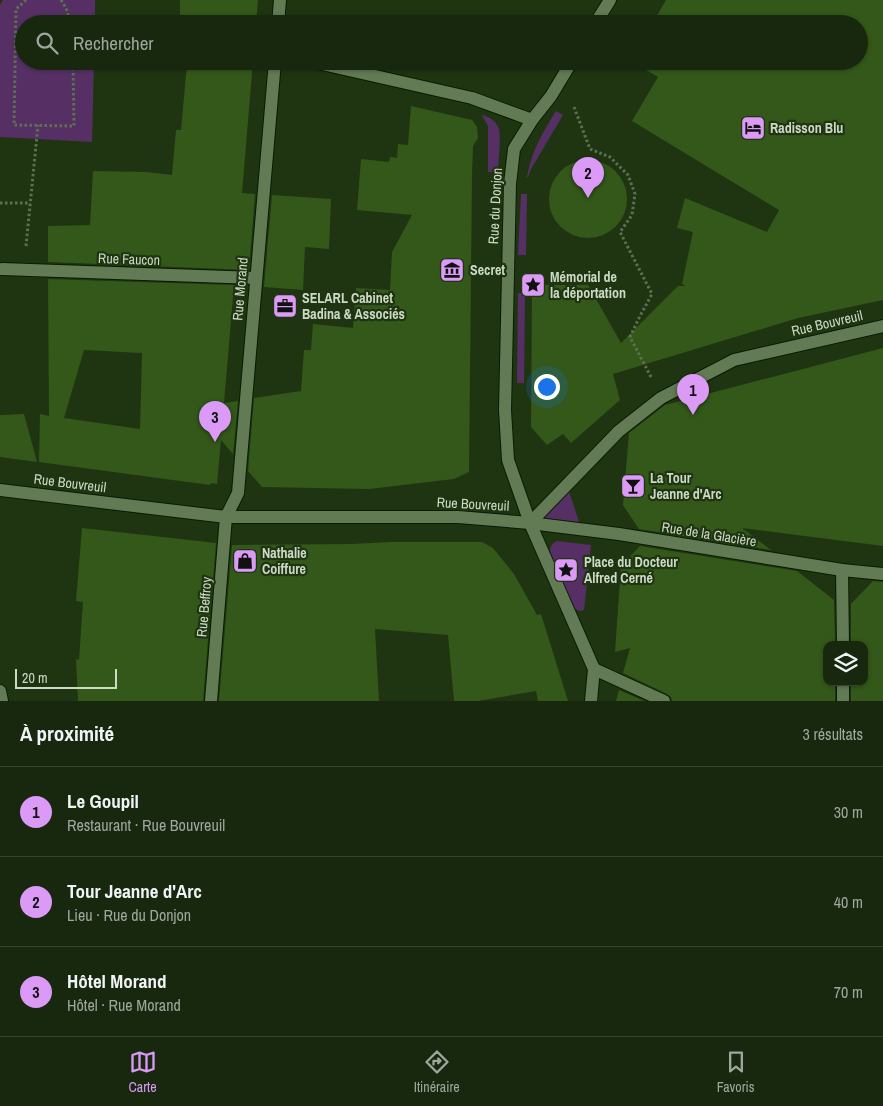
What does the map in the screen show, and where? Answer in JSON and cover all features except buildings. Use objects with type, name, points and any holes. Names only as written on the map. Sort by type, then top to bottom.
[{"type":"street","points":[[279,15],[280,0]]},
{"type":"street","points":[[601,15],[610,0]]},
{"type":"street","name":"Rue Morand","points":[[226,517],[238,493],[274,70]]},
{"type":"street","points":[[349,70],[472,98],[532,120]]},
{"type":"street","name":"Rue du Donjon","points":[[530,523],[508,460],[505,410],[510,184],[514,149],[567,70]]},
{"type":"street","name":"Rue Faucon","points":[[2,269],[256,278]]},
{"type":"street","name":"Rue Bouvreuil","points":[[0,490],[226,517],[458,517],[530,523],[619,431],[661,398],[734,360],[883,326]]},
{"type":"street","name":"Rue Beffroy","points":[[211,701],[226,517]]},
{"type":"street","points":[[530,523],[594,669],[592,701]]},
{"type":"street","name":"Rue de la Glacière","points":[[530,523],[619,534],[842,570],[883,574]]},
{"type":"street","points":[[842,570],[843,641]]},
{"type":"street","points":[[594,669],[664,701]]},
{"type":"street","points":[[842,686],[842,701]]},
{"type":"street","points":[[0,691],[2,701]]},
{"type":"path","points":[[16,15],[16,9],[26,0]]},
{"type":"path","points":[[61,0],[68,15]]},
{"type":"path","points":[[15,66],[14,124],[74,126],[73,70]]},
{"type":"path","points":[[572,104],[590,149],[610,157],[628,175],[635,194],[632,215],[620,232],[652,294],[630,337],[661,398]]},
{"type":"path","points":[[23,270],[38,125]]},
{"type":"path","points":[[0,203],[30,203]]},
{"type":"shaded area","points":[[3,0],[95,0],[95,15],[15,15],[15,70],[94,70],[92,142],[0,137],[0,5]]},
{"type":"shaded area","points":[[556,111],[563,115],[527,177],[535,150]]},
{"type":"shaded area","points":[[482,115],[493,121],[499,131],[498,172],[488,172],[488,126]]},
{"type":"shaded area","points":[[521,194],[527,194],[526,255],[518,255]]},
{"type":"shaded area","points":[[518,293],[525,293],[524,383],[517,383]]},
{"type":"shaded area","points":[[568,488],[580,525],[540,522]]},
{"type":"shaded area","points":[[557,541],[591,545],[584,610],[575,609],[572,605],[550,552],[550,548]]},
{"type":"place","name":"Radisson Blu","points":[[753,128]]},
{"type":"place","name":"Tour Jeanne d'Arc","points":[[588,198]]},
{"type":"place","name":"Secret","points":[[452,270]]},
{"type":"place","name":"Mémorial de la déportation","points":[[533,285]]},
{"type":"place","name":"SELARL Cabinet Badina & Associés","points":[[285,306]]},
{"type":"place","name":"Le Goupil","points":[[693,415]]},
{"type":"place","name":"Hôtel Morand","points":[[215,442]]},
{"type":"place","name":"La Tour Jeanne d'Arc","points":[[633,486]]},
{"type":"place","name":"Nathalie Coiffure","points":[[245,561]]},
{"type":"place","name":"Place du Docteur Alfred Cerné","points":[[566,570]]}]
